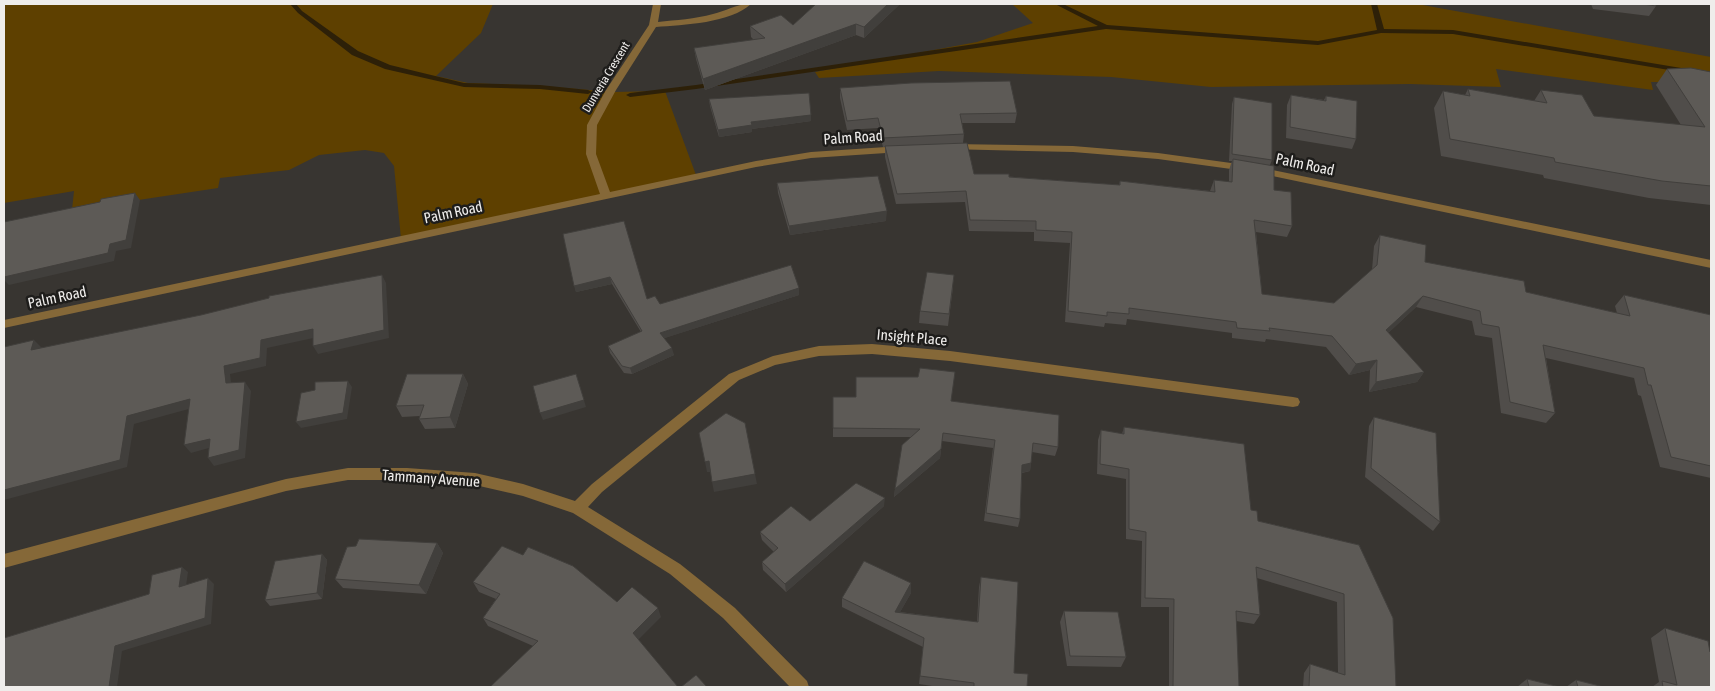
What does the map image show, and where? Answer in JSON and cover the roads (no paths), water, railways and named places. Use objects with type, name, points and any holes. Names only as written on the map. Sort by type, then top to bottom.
[{"type":"street","name":"Dunveria Crescent","points":[[606,195],[591,154],[592,125],[611,90],[653,25],[656,4]]},
{"type":"street","points":[[653,25],[705,19],[735,11],[747,4]]},
{"type":"street","name":"Palm Road","points":[[939,147],[1073,149],[1158,156],[1253,168],[1711,264]]},
{"type":"street","name":"Palm Road","points":[[4,324],[756,164],[811,155],[911,148]]},
{"type":"street","name":"Insight Place","points":[[578,508],[597,488],[734,377],[773,361],[819,351],[872,349],[950,356],[1293,402]]},
{"type":"street","name":"Tammany Avenue","points":[[4,561],[286,485],[348,474],[407,474],[475,479],[523,490],[578,508],[675,569],[728,613],[801,687]]},
{"type":"waterway","points":[[293,4],[300,12],[355,53],[388,67],[464,85],[540,87],[588,92]]},
{"type":"waterway","points":[[1058,4],[1106,27]]},
{"type":"waterway","points":[[1374,4],[1381,31]]},
{"type":"waterway","points":[[630,95],[1106,27]]},
{"type":"waterway","points":[[1106,27],[1318,43],[1381,31]]},
{"type":"waterway","points":[[1381,31],[1453,32],[1711,75]]}]
